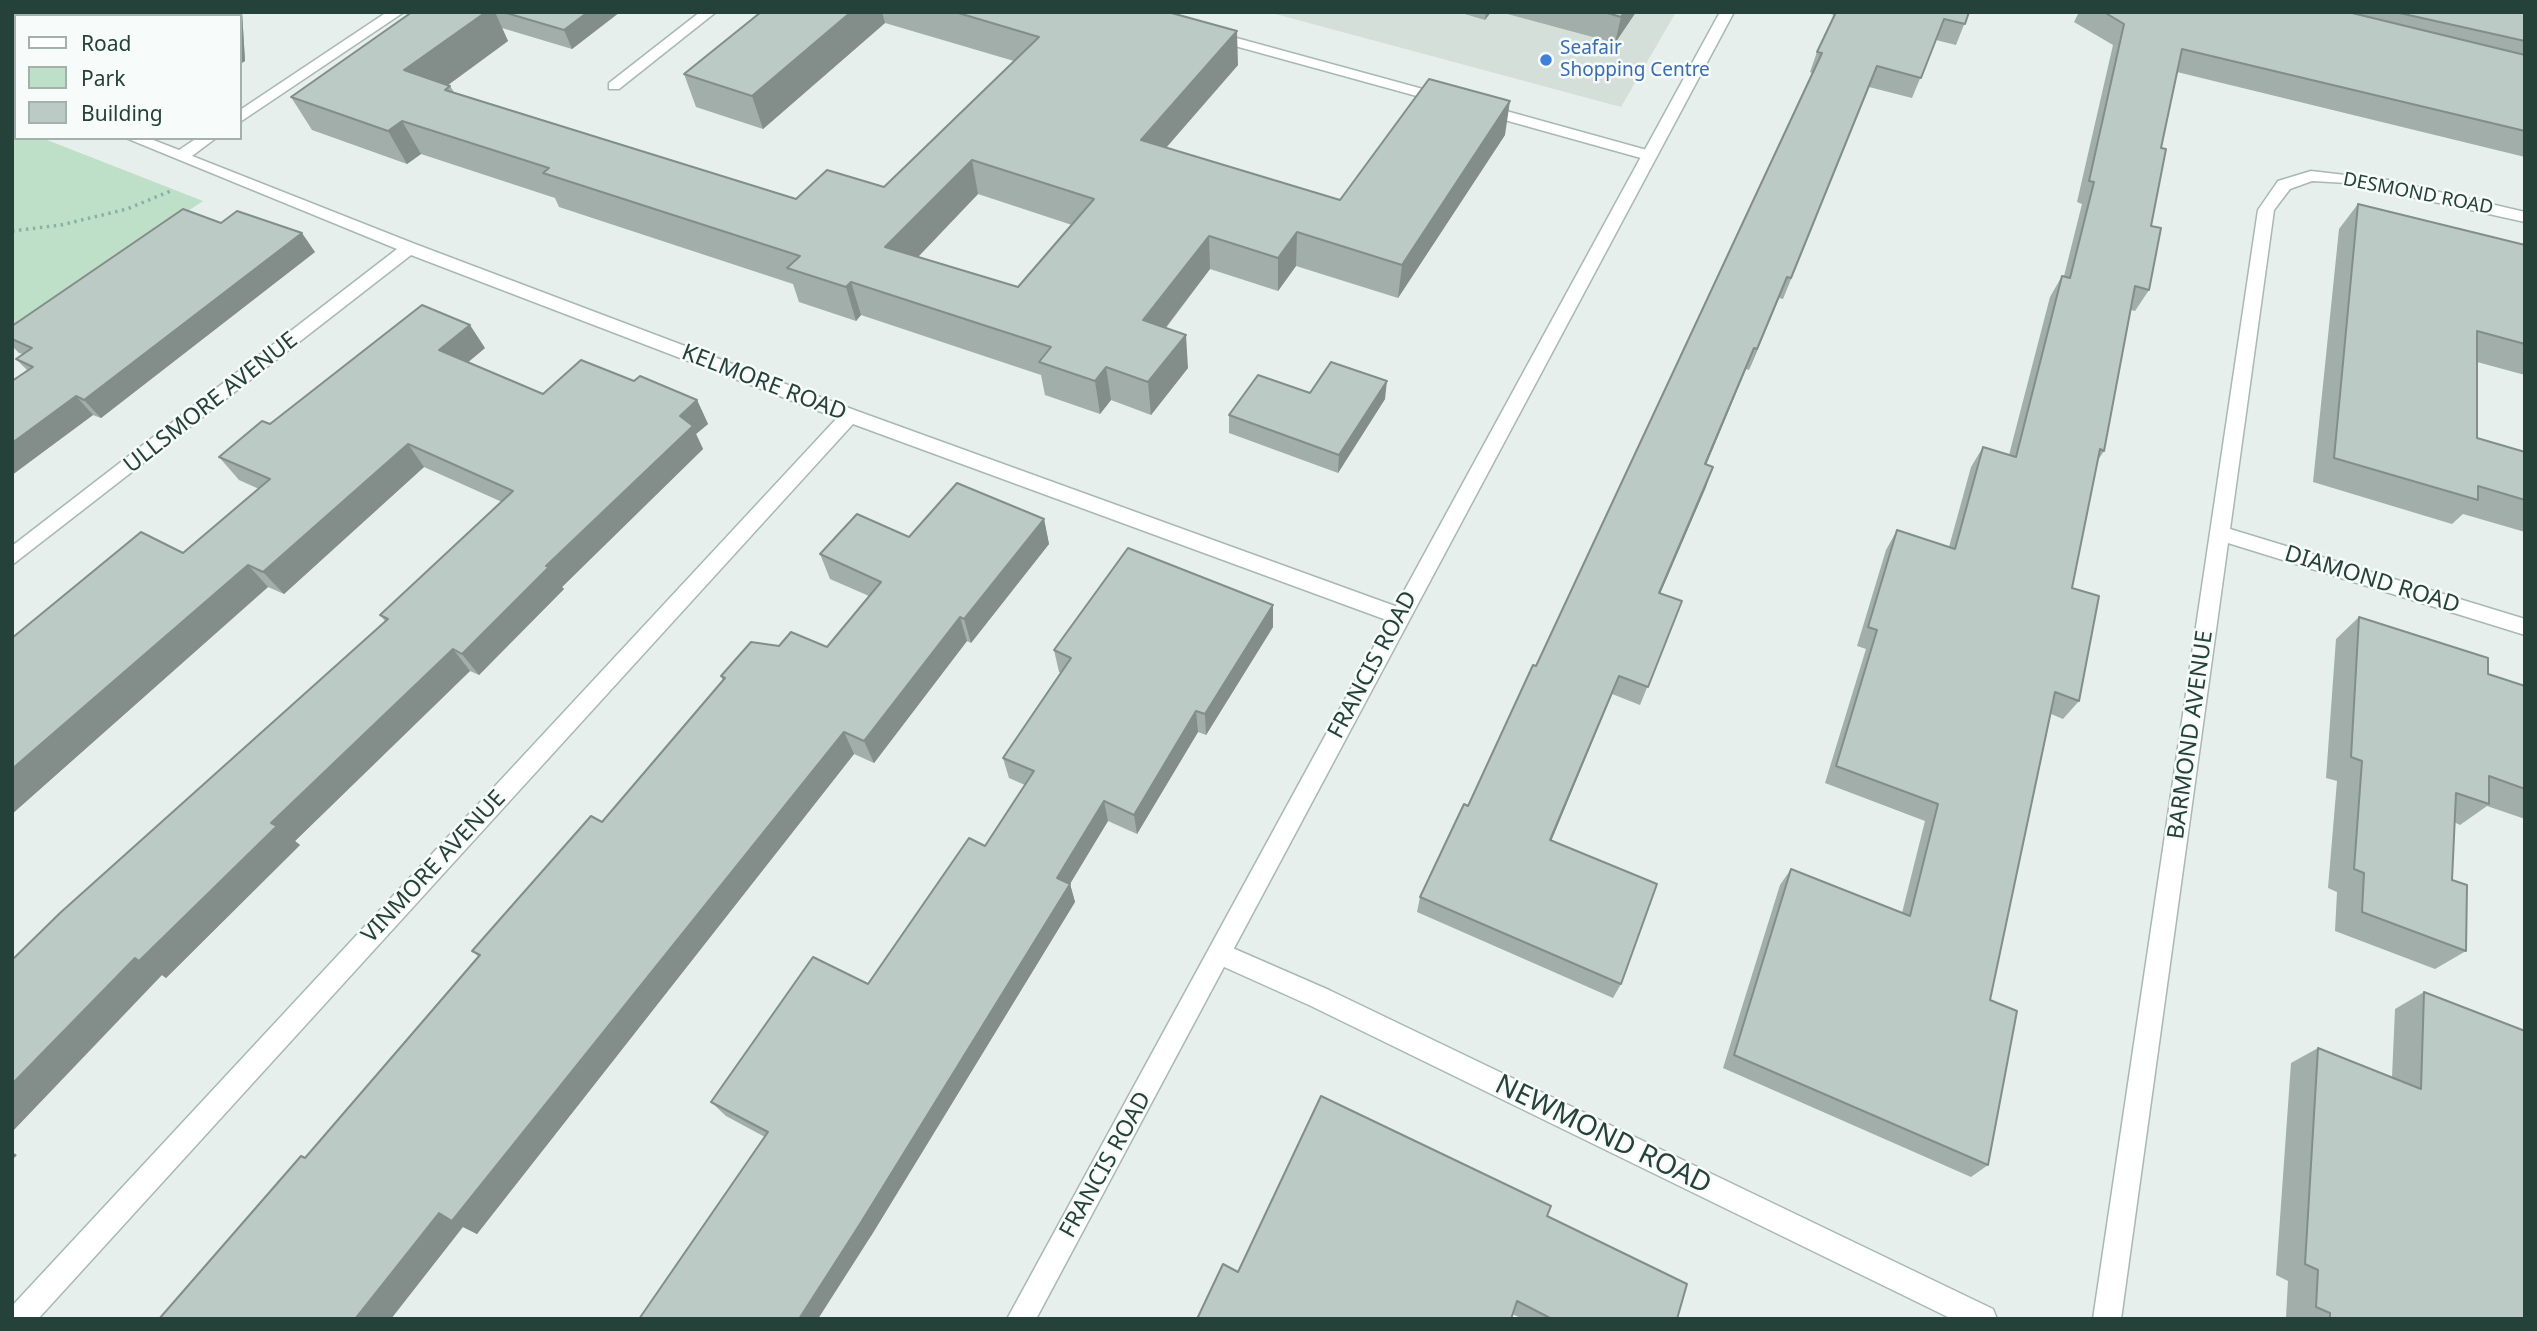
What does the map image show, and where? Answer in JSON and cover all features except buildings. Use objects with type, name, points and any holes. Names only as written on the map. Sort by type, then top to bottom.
[{"type":"street","points":[[242,116],[397,12]]},
{"type":"street","name":"FRANCIS ROAD","points":[[1021,1319],[1221,954],[1399,616],[1727,12]]},
{"type":"street","points":[[614,86],[704,13]]},
{"type":"street","points":[[1196,31],[1648,155]]},
{"type":"street","name":"KELMORE ROAD","points":[[139,140],[409,248],[850,416],[1399,616]]},
{"type":"street","points":[[181,156],[205,140]]},
{"type":"street","name":"DESMOND ROAD","points":[[2311,176],[2348,178],[2388,185],[2525,217]]},
{"type":"street","name":"BARMOND AVENUE","points":[[2107,1319],[2266,211],[2284,185],[2311,176]]},
{"type":"street","name":"ULLSMORE AVENUE","points":[[12,557],[409,248]]},
{"type":"street","name":"VINMORE AVENUE","points":[[19,1319],[850,416]]},
{"type":"street","name":"DIAMOND ROAD","points":[[2219,533],[2525,627]]},
{"type":"street","name":"NEWMOND ROAD","points":[[1221,954],[1320,998],[1983,1319]]},
{"type":"path","points":[[12,231],[61,225],[127,209],[182,186],[212,168]]},
{"type":"shaded area","name":"Seafair Shopping Centre","points":[[1268,12],[1676,12],[1621,107]]},
{"type":"green space","points":[[12,127],[14,140],[47,140],[203,201],[12,330]]},
{"type":"place","name":"Seafair Shopping Centre","points":[[1546,60]]}]
